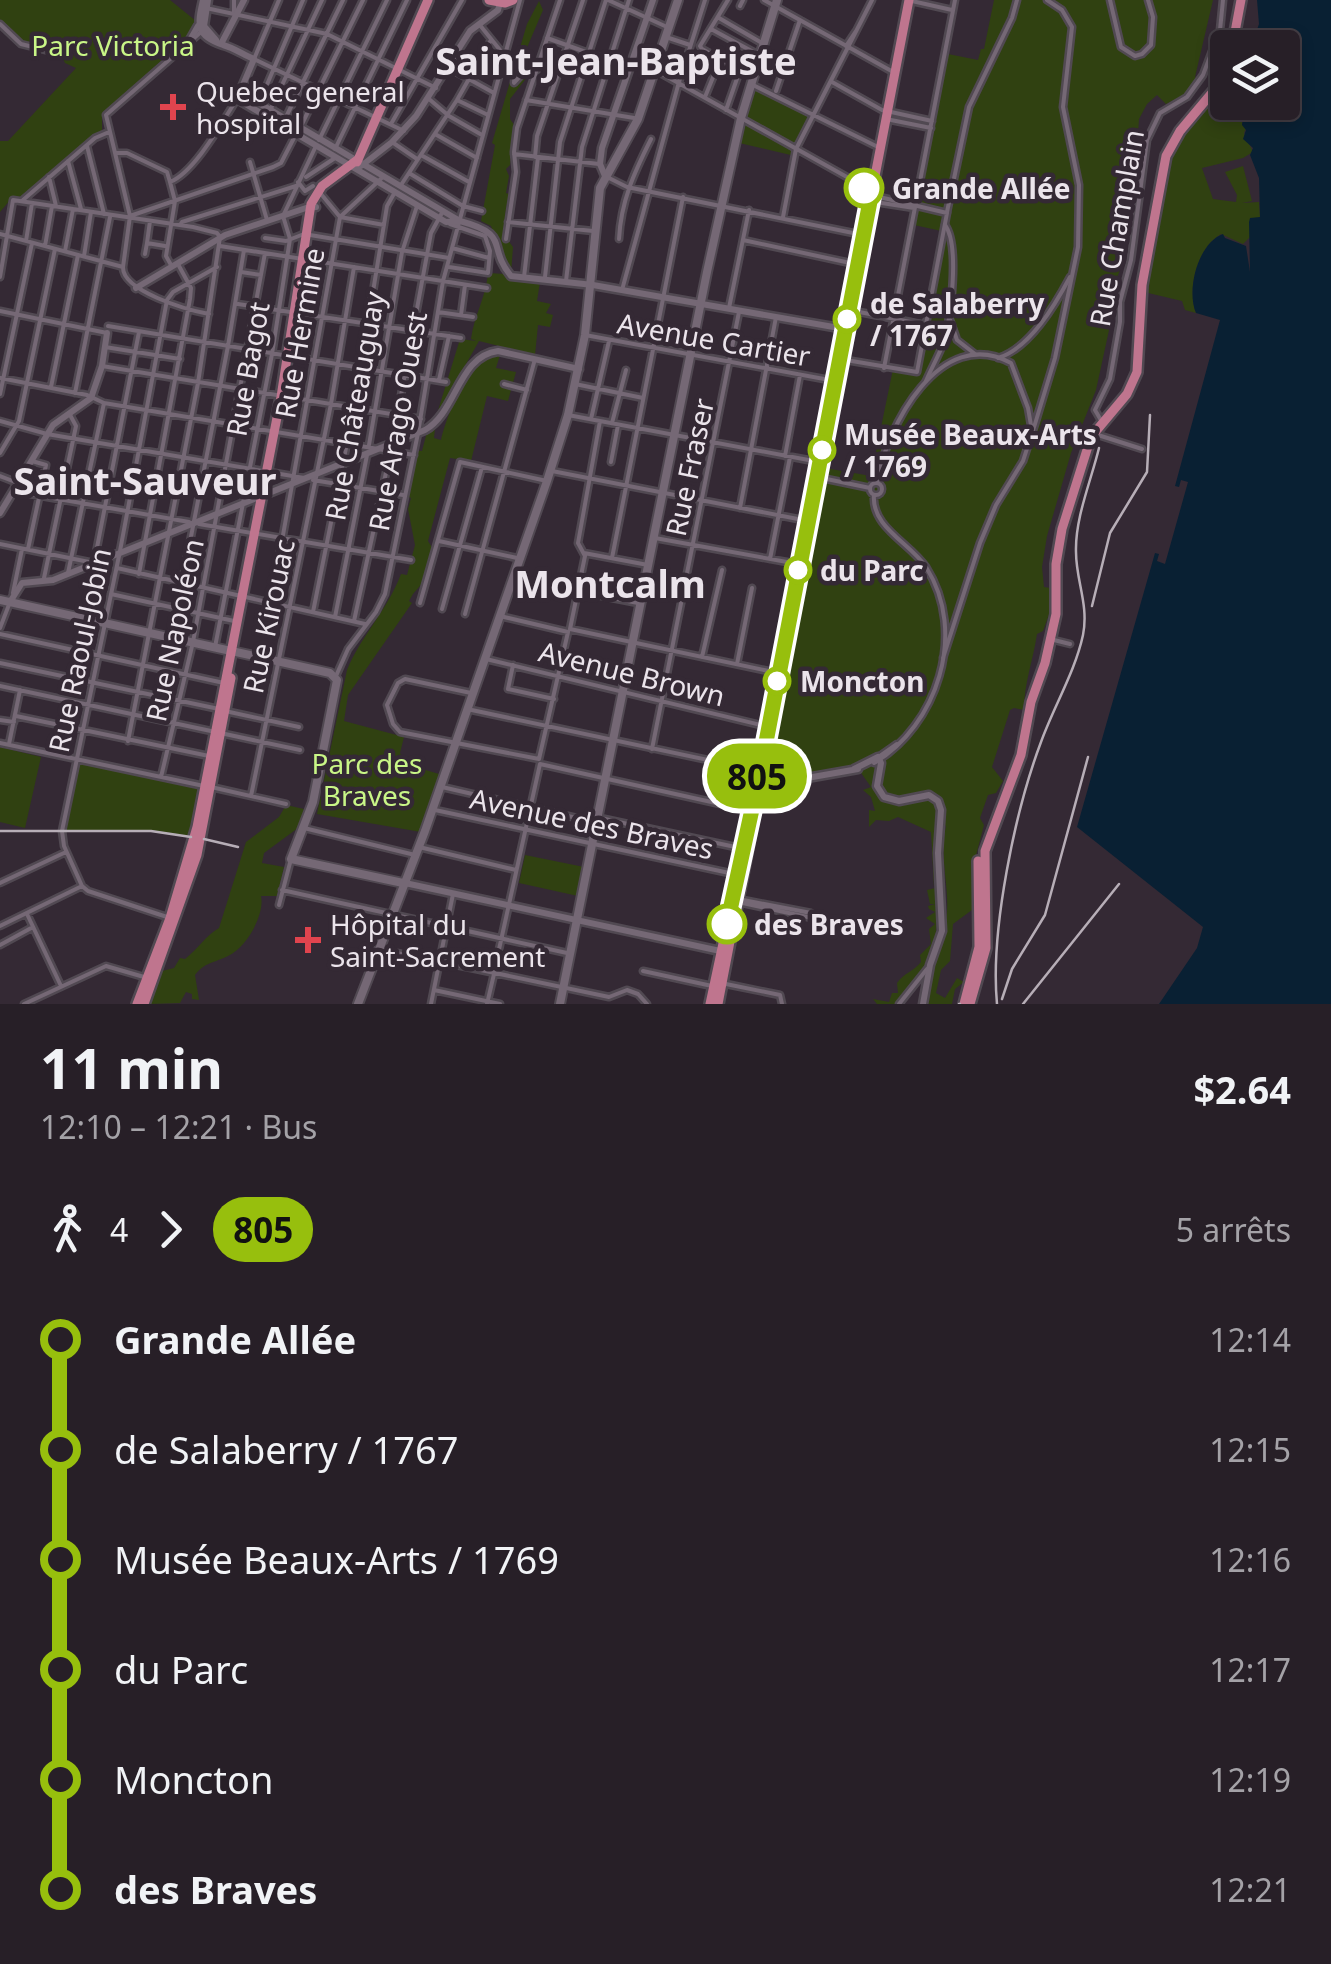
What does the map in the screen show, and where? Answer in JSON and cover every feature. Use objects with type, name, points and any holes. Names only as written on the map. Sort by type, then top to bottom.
[{"type":"main road","points":[[313,207],[321,194],[356,165],[428,0]]},
{"type":"main road","points":[[489,0],[517,0]]},
{"type":"main road","points":[[358,1004],[417,851],[547,482],[568,414],[585,335],[593,284],[597,202],[605,176],[638,119],[678,0]]},
{"type":"main road","points":[[710,1004],[718,984],[746,850],[908,0]]},
{"type":"main road","points":[[1236,30],[1242,0]]},
{"type":"main road","points":[[560,1004],[700,304],[741,118],[776,3]]},
{"type":"main road","points":[[968,1000],[986,938],[985,851],[1021,755],[1031,702],[1050,639],[1060,542],[1094,433],[1127,394],[1137,372],[1142,285],[1166,156],[1180,130],[1210,96]]},
{"type":"main road","points":[[141,1004],[196,861],[313,207],[320,188],[356,165]]},
{"type":"main road","points":[[222,710],[243,596]]},
{"type":"main road","points":[[8,599],[336,676],[312,802],[291,859],[404,883]]},
{"type":"main road","points":[[208,787],[209,756],[217,732]]},
{"type":"main road","points":[[718,984],[718,1004]]},
{"type":"street","points":[[234,0],[234,16]]},
{"type":"street","points":[[221,44],[244,0]]},
{"type":"street","points":[[170,182],[192,164],[238,95],[279,0]]},
{"type":"street","points":[[260,102],[304,0]]},
{"type":"street","points":[[269,113],[322,0]]},
{"type":"street","points":[[284,122],[343,0]]},
{"type":"street","points":[[130,216],[254,176],[281,163],[363,0]]},
{"type":"street","points":[[283,216],[387,0]]},
{"type":"street","points":[[304,175],[334,154],[407,0]]},
{"type":"street","points":[[391,124],[462,0]]},
{"type":"street","name":"Rue Arago Ouest","points":[[336,676],[348,649],[382,603],[421,419],[443,282],[517,0]]},
{"type":"street","points":[[506,239],[516,172],[514,154],[526,100],[560,0]]},
{"type":"street","points":[[524,277],[537,136],[583,0]]},
{"type":"street","points":[[544,279],[560,142],[607,0],[647,18],[691,46]]},
{"type":"street","points":[[566,281],[580,162],[630,0]]},
{"type":"street","points":[[653,0],[600,164],[605,176],[627,187],[863,235]]},
{"type":"street","points":[[622,290],[678,82],[706,0]]},
{"type":"street","points":[[726,110],[740,70],[700,48],[728,0]]},
{"type":"street","points":[[764,0],[776,3],[895,74]]},
{"type":"street","points":[[783,217],[796,149],[872,0]]},
{"type":"street","points":[[908,0],[953,10]]},
{"type":"street","points":[[884,368],[955,0]]},
{"type":"street","points":[[920,388],[917,374],[969,107],[1012,18],[1016,0]]},
{"type":"street","points":[[467,710],[807,778],[854,770],[877,760],[901,742],[930,704],[946,639],[980,543],[1002,494],[1023,461],[1053,364],[1074,266],[1080,234],[1078,185],[1063,107],[1072,27],[1062,10],[1048,0]]},
{"type":"street","points":[[1110,0],[1121,47],[1134,56],[1151,45],[1153,17],[1148,0]]},
{"type":"street","name":"Rue Champlain","points":[[1220,30],[1224,0]]},
{"type":"street","points":[[206,3],[234,16],[326,34],[436,88]]},
{"type":"street","points":[[190,40],[206,3]]},
{"type":"street","points":[[206,3],[203,30],[109,111],[106,118],[130,216],[124,278],[136,288],[188,311],[209,314]]},
{"type":"street","points":[[356,165],[404,130],[429,99],[478,22],[498,10],[500,3]]},
{"type":"street","points":[[719,18],[762,43]]},
{"type":"street","points":[[199,20],[203,30],[221,44],[404,130]]},
{"type":"street","points":[[775,94],[800,20]]},
{"type":"street","points":[[478,22],[503,58],[514,64],[514,83],[525,71],[534,71]]},
{"type":"street","points":[[0,24],[21,44],[61,54]]},
{"type":"street","points":[[712,29],[759,56]]},
{"type":"street","points":[[547,38],[630,68]]},
{"type":"street","points":[[314,612],[388,204],[457,100],[491,40]]},
{"type":"street","name":"Rue Champlain","points":[[1102,422],[1095,410],[1110,379],[1120,302],[1132,260],[1145,149],[1158,116],[1187,97],[1201,80],[1210,56]]},
{"type":"street","points":[[706,97],[720,60]]},
{"type":"street","points":[[449,68],[494,93]]},
{"type":"street","points":[[655,70],[871,196],[909,209],[947,213]]},
{"type":"street","points":[[832,82],[886,115],[930,128]]},
{"type":"street","points":[[750,84],[880,148]]},
{"type":"street","points":[[238,95],[260,102],[269,113]]},
{"type":"street","points":[[238,95],[443,217]]},
{"type":"street","points":[[429,99],[483,135]]},
{"type":"street","points":[[457,100],[488,115]]},
{"type":"street","points":[[526,100],[638,119]]},
{"type":"street","points":[[886,115],[932,121]]},
{"type":"street","points":[[22,201],[87,144],[109,132]]},
{"type":"street","points":[[435,134],[476,158]]},
{"type":"street","points":[[620,239],[620,213],[627,187],[650,139]]},
{"type":"street","points":[[74,393],[103,261],[107,214],[87,144]]},
{"type":"street","points":[[388,145],[470,183]]},
{"type":"street","points":[[115,153],[127,153],[163,169],[175,200],[166,256],[191,288],[139,574]]},
{"type":"street","points":[[514,154],[600,164]]},
{"type":"street","points":[[68,161],[81,210]]},
{"type":"street","points":[[250,162],[267,220]]},
{"type":"street","points":[[409,173],[463,206],[482,211]]},
{"type":"street","points":[[297,184],[307,191],[312,186],[304,175]]},
{"type":"street","points":[[45,246],[54,206],[49,177]]},
{"type":"street","points":[[340,217],[381,179]]},
{"type":"street","points":[[180,225],[297,184]]},
{"type":"street","points":[[398,189],[418,206],[487,237],[488,273],[447,266]]},
{"type":"street","name":"Rue Hermine","points":[[271,602],[340,217],[321,194]]},
{"type":"street","points":[[612,558],[683,197]]},
{"type":"street","points":[[0,277],[13,200],[180,225],[214,232],[220,242],[198,383],[128,741]]},
{"type":"street","points":[[0,394],[17,314],[32,203]]},
{"type":"street","name":"Rue Châteauguay","points":[[335,617],[376,411],[398,274],[418,206]]},
{"type":"street","points":[[136,288],[174,263],[267,220],[313,207]]},
{"type":"street","points":[[64,251],[72,210]]},
{"type":"street","points":[[729,308],[749,210]]},
{"type":"street","points":[[51,388],[90,212]]},
{"type":"street","name":"Rue Bagot","points":[[215,648],[288,257],[290,240],[283,216]]},
{"type":"street","points":[[340,217],[384,226]]},
{"type":"street","points":[[354,621],[398,415],[427,253],[443,217]]},
{"type":"street","points":[[145,254],[150,222]]},
{"type":"street","points":[[508,222],[596,231]]},
{"type":"street","points":[[458,224],[490,231],[508,273],[593,284],[845,329]]},
{"type":"street","points":[[926,381],[950,315],[952,263],[950,231],[945,225]]},
{"type":"street","points":[[0,234],[123,267]]},
{"type":"street","points":[[265,238],[290,240],[309,235],[449,258]]},
{"type":"street","points":[[743,240],[857,265]]},
{"type":"street","points":[[147,242],[166,246]]},
{"type":"street","points":[[220,242],[265,254],[487,288]]},
{"type":"street","points":[[452,248],[489,258]]},
{"type":"street","points":[[0,453],[17,424],[55,249]]},
{"type":"street","points":[[182,583],[244,250]]},
{"type":"street","name":"Rue Napoléon","points":[[161,777],[194,642],[265,254]]},
{"type":"street","points":[[998,358],[1028,338],[1074,266]]},
{"type":"street","points":[[166,300],[170,293],[217,267]]},
{"type":"street","name":"Rue Kirouac","points":[[252,796],[317,477],[354,267]]},
{"type":"street","points":[[240,272],[262,276]]},
{"type":"street","points":[[460,315],[464,285]]},
{"type":"street","points":[[258,298],[269,308]]},
{"type":"street","name":"Rue Raoul-Jobin","points":[[82,886],[66,852],[62,831],[148,410],[166,300]]},
{"type":"street","points":[[236,304],[460,338]]},
{"type":"street","name":"Rue Fraser","points":[[652,749],[739,310]]},
{"type":"street","points":[[849,310],[926,325]]},
{"type":"street","points":[[0,311],[88,329],[140,332],[446,382]]},
{"type":"street","points":[[438,312],[473,317]]},
{"type":"street","points":[[950,315],[957,340],[978,356]]},
{"type":"street","points":[[740,508],[776,316]]},
{"type":"street","points":[[0,513],[53,425],[91,398],[102,366],[108,329]]},
{"type":"street","points":[[94,563],[140,332]]},
{"type":"street","name":"Avenue Cartier","points":[[585,335],[835,381]]},
{"type":"street","points":[[439,380],[449,336]]},
{"type":"street","points":[[590,419],[609,340]]},
{"type":"street","points":[[106,346],[180,360]]},
{"type":"street","points":[[317,477],[368,450],[391,447],[438,422],[472,364],[492,352],[579,368]]},
{"type":"street","points":[[817,477],[870,488],[877,483],[890,441],[920,388],[954,361],[978,356],[1012,363],[1032,431]]},
{"type":"street","points":[[465,614],[535,359]]},
{"type":"street","points":[[840,360],[917,374]]},
{"type":"street","points":[[102,366],[421,419]]},
{"type":"street","points":[[611,462],[626,370]]},
{"type":"street","points":[[770,559],[800,375]]},
{"type":"street","points":[[2,378],[104,403],[346,443],[368,450]]},
{"type":"street","points":[[504,384],[526,390]]},
{"type":"street","points":[[575,384],[643,398]]},
{"type":"street","points":[[68,573],[104,403]]},
{"type":"street","points":[[44,580],[74,439],[76,424],[69,413]]},
{"type":"street","points":[[568,414],[819,462]]},
{"type":"street","points":[[0,421],[48,434],[294,480]]},
{"type":"street","points":[[488,1003],[578,591],[584,553],[578,542],[600,421]]},
{"type":"street","points":[[1094,433],[1142,450]]},
{"type":"street","points":[[391,447],[414,455]]},
{"type":"street","points":[[32,461],[46,465],[0,631],[224,683]]},
{"type":"street","points":[[420,603],[460,462],[547,482]]},
{"type":"street","points":[[442,609],[482,466]]},
{"type":"street","points":[[550,471],[808,521]]},
{"type":"street","points":[[0,476],[18,482]]},
{"type":"street","points":[[8,599],[22,583],[68,573],[294,480],[317,477],[405,496]]},
{"type":"street","points":[[874,495],[882,490],[877,483]]},
{"type":"street","points":[[870,488],[881,522],[908,545],[932,578],[942,608],[946,639]]},
{"type":"street","points":[[13,491],[411,560]]},
{"type":"street","points":[[655,538],[800,564]]},
{"type":"street","points":[[438,541],[520,558]]},
{"type":"street","points":[[0,544],[94,563]]},
{"type":"street","points":[[584,553],[649,566]]},
{"type":"street","points":[[117,568],[365,624]]},
{"type":"street","points":[[702,657],[722,570]]},
{"type":"street","points":[[514,579],[642,604]]},
{"type":"street","points":[[737,664],[752,588]]},
{"type":"street","points":[[111,594],[236,621]]},
{"type":"street","points":[[500,616],[779,673]]},
{"type":"street","points":[[1050,639],[1070,644]]},
{"type":"street","name":"Avenue Brown","points":[[486,659],[768,727]]},
{"type":"street","points":[[0,663],[299,726]]},
{"type":"street","points":[[513,665],[508,689],[554,698]]},
{"type":"street","points":[[473,694],[405,679],[388,700],[393,724],[400,732],[753,811]]},
{"type":"street","points":[[0,686],[300,750]]},
{"type":"street","points":[[9,745],[20,690]]},
{"type":"street","points":[[0,720],[84,730],[209,756]]},
{"type":"street","points":[[0,743],[286,804]]},
{"type":"street","points":[[877,760],[877,786],[887,800],[926,794],[940,806],[942,931],[922,982],[898,1004]]},
{"type":"street","points":[[439,787],[746,850]]},
{"type":"street","name":"Avenue des Braves","points":[[432,809],[740,876]]},
{"type":"street","points":[[304,828],[517,870]]},
{"type":"street","points":[[0,884],[66,852]]},
{"type":"street","points":[[279,905],[291,859]]},
{"type":"street","points":[[404,883],[725,952]]},
{"type":"street","points":[[0,926],[82,886],[173,919]]},
{"type":"street","points":[[282,890],[572,954]]},
{"type":"street","points":[[431,1004],[453,894]]},
{"type":"street","points":[[736,899],[811,915]]},
{"type":"street","points":[[27,914],[61,986]]},
{"type":"street","points":[[0,942],[33,927]]},
{"type":"street","points":[[378,949],[610,997],[627,990],[638,994],[647,1004]]},
{"type":"street","points":[[24,1004],[106,966],[149,980]]},
{"type":"street","points":[[643,971],[780,995],[782,1004]]},
{"type":"street","points":[[922,982],[923,1004]]},
{"type":"street","points":[[434,990],[500,1004]]},
{"type":"green space","name":"Parc Victoria","points":[[0,0],[170,0],[196,21],[188,37],[105,111],[102,132],[21,198],[11,199],[0,212],[0,141],[8,141],[76,68],[65,63],[61,54],[27,47],[0,24]]},
{"type":"green space","points":[[994,0],[1213,0],[1195,77],[1199,80],[1188,93],[1166,104],[1157,95],[1139,119],[1134,191],[1124,233],[1126,254],[1110,296],[1111,321],[1096,390],[1071,453],[1047,536],[1042,567],[1044,587],[1050,588],[1051,609],[1043,631],[1037,634],[1024,710],[1010,710],[992,767],[1003,781],[996,793],[988,795],[980,818],[984,825],[974,863],[976,907],[953,924],[950,961],[941,970],[936,993],[945,998],[957,978],[964,982],[955,989],[952,1004],[927,1004],[947,912],[943,848],[946,826],[939,824],[935,842],[934,887],[931,832],[898,817],[876,820],[869,827],[869,810],[875,811],[871,797],[863,790],[871,787],[859,770],[821,779],[759,770],[819,467],[871,476],[893,369],[916,373],[946,232],[914,225],[948,54],[978,60]]},
{"type":"green space","points":[[539,1],[543,10],[523,57],[528,60],[524,69],[528,76],[510,99],[510,119],[515,126],[510,165],[506,169],[509,194],[505,221],[506,235],[513,247],[511,273],[491,226],[481,221],[495,145],[492,143],[527,24]]},
{"type":"green space","points":[[751,84],[815,114],[795,156],[735,142]]},
{"type":"green space","points":[[1210,100],[1210,120],[1243,120],[1253,152],[1202,168],[1213,199],[1236,202],[1237,195],[1225,172],[1243,166],[1252,201],[1242,203],[1259,202],[1260,217],[1250,222],[1251,236],[1243,244],[1221,234],[1200,259],[1193,292],[1196,313],[1185,310],[1182,301],[1144,292],[1169,157],[1182,132]]},
{"type":"green space","points":[[488,273],[505,274],[509,280],[540,282],[537,301],[551,304],[546,313],[553,315],[550,327],[538,325],[535,355],[479,341],[436,417],[460,339],[476,341],[471,339]]},
{"type":"green space","name":"Parc des Braves","points":[[500,355],[496,368],[516,372],[508,401],[487,396],[471,461],[450,458],[428,541],[433,549],[425,580],[348,695],[344,721],[404,737],[400,753],[409,765],[439,774],[439,787],[421,832],[317,814],[347,670],[401,574],[407,575],[415,545],[408,509],[411,498],[406,496],[415,450],[422,451],[427,432],[435,428],[434,438],[441,440],[448,416],[469,376],[489,358]]},
{"type":"green space","points":[[0,747],[41,757],[25,828],[0,822]]},
{"type":"green space","points":[[77,760],[200,786],[191,836],[151,830],[62,831]]},
{"type":"green space","points":[[286,805],[304,809],[298,828],[264,853],[262,863],[284,867],[277,896],[261,896],[257,921],[235,952],[206,965],[195,975],[199,1000],[186,992],[180,1003],[149,1004],[162,971],[174,968],[180,958],[185,959],[219,928],[246,842],[279,817]]},
{"type":"green space","points":[[525,855],[584,867],[578,896],[519,883]]},
{"type":"green space","points":[[935,888],[937,921],[935,937],[925,966],[895,1004],[877,1004],[873,999],[889,1002],[892,993],[898,993],[897,983],[921,962],[920,955],[931,944],[929,929],[935,924],[926,918],[935,912],[928,906],[935,904],[930,904],[927,890]]},
{"type":"water","points":[[1257,0],[1331,0],[1331,1004],[1159,1004],[1197,948],[1203,927],[1077,827],[1155,553],[1159,554],[1157,561],[1165,564],[1188,482],[1181,480],[1179,487],[1175,486],[1220,320],[1196,313],[1192,292],[1196,268],[1207,247],[1223,234],[1246,246],[1250,272],[1249,222],[1250,218],[1260,217],[1259,178],[1250,155],[1253,148],[1243,139],[1246,130],[1243,120],[1300,120],[1300,30],[1257,30]]},
{"type":"railway","points":[[1092,606],[1110,533],[1147,472],[1150,415]]},
{"type":"railway","points":[[997,1004],[997,942],[1014,836],[1031,770],[1083,635],[1076,539],[1099,448]]},
{"type":"railway","points":[[1002,999],[1012,969],[1045,915],[1088,757]]},
{"type":"railway","points":[[0,831],[151,831],[191,837]]},
{"type":"railway","points":[[204,839],[238,847]]},
{"type":"railway","points":[[1023,1004],[1119,884]]},
{"type":"bus line","name":"805","points":[[727,924],[761,768],[872,191],[864,188]]},
{"type":"place","name":"Quebec general hospital","points":[[173,107]]},
{"type":"place","name":"Grande Allée","points":[[864,188]]},
{"type":"place","name":"de Salaberry / 1767","points":[[847,319]]},
{"type":"place","name":"Musée Beaux-Arts / 1769","points":[[822,450]]},
{"type":"place","name":"du Parc","points":[[798,570]]},
{"type":"place","name":"Moncton","points":[[777,681]]},
{"type":"place","name":"des Braves","points":[[727,924]]},
{"type":"place","name":"Hôpital du Saint-Sacrement","points":[[308,940]]},
{"type":"district","name":"Saint-Jean-Baptiste","points":[[616,60]]},
{"type":"district","name":"Saint-Sauveur","points":[[145,480]]},
{"type":"district","name":"Montcalm","points":[[610,583]]}]
